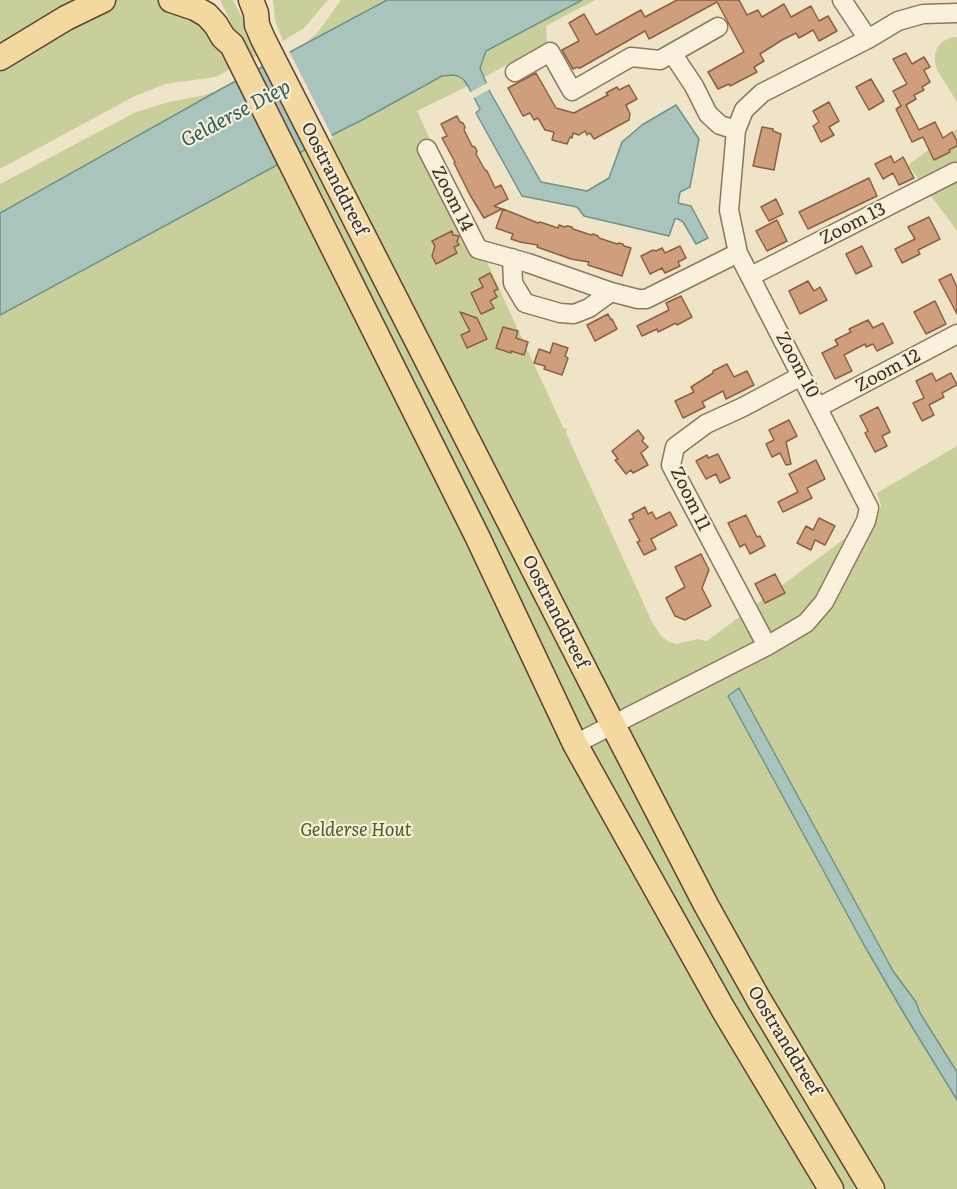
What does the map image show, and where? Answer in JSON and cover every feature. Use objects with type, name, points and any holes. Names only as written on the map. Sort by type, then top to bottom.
[{"type":"main road","points":[[66,18],[85,0]]},
{"type":"main road","points":[[0,58],[66,18],[103,0]]},
{"type":"main road","points":[[171,0],[202,4]]},
{"type":"main road","name":"Oostranddreef","points":[[240,0],[248,17],[260,32],[613,725],[712,914],[759,1000],[872,1189]]},
{"type":"main road","name":"Oostranddreef","points":[[250,0],[256,13],[260,32]]},
{"type":"main road","name":"Oostranddreef","points":[[202,4],[207,15],[234,49],[477,536],[575,744],[723,1009],[831,1189]]},
{"type":"street","points":[[842,0],[868,39]]},
{"type":"street","name":"Zoom 10","points":[[575,744],[767,646],[806,623],[824,602],[866,521],[869,508],[738,253],[729,210],[736,130],[744,110],[762,93],[868,39],[898,21],[923,14],[957,13]]},
{"type":"street","points":[[515,72],[550,52],[572,91],[632,57],[660,60],[718,27]]},
{"type":"street","points":[[672,53],[694,86],[708,114],[720,125],[736,130]]},
{"type":"street","name":"Zoom 14","points":[[427,149],[478,249],[638,299],[646,299],[738,253]]},
{"type":"street","name":"Zoom 13","points":[[751,276],[955,172]]},
{"type":"street","points":[[512,258],[513,283],[525,303],[560,313],[574,314],[589,308],[611,291]]},
{"type":"street","name":"Zoom 12","points":[[819,407],[957,334]]},
{"type":"street","name":"Zoom 11","points":[[767,646],[671,465],[675,447],[706,424],[801,376]]},
{"type":"green space","points":[[0,0],[73,0],[40,25],[0,48]]},
{"type":"green space","points":[[114,0],[161,0],[189,11],[225,51],[221,55],[230,69],[216,77],[165,84],[133,97],[0,169],[0,70]]},
{"type":"green space","points":[[220,0],[233,0],[259,54],[251,59],[241,44]]},
{"type":"green space","points":[[273,0],[328,0],[304,28],[283,41],[275,20]]},
{"type":"green space","points":[[341,0],[387,0],[306,43],[318,32]]},
{"type":"green space","points":[[582,0],[595,0],[546,26],[547,42],[483,78],[480,68],[486,51]]},
{"type":"green space","points":[[957,37],[957,102],[937,70],[935,62],[937,48],[942,42]]},
{"type":"green space","name":"Gelderse Hout","points":[[453,75],[464,80],[468,86],[417,111],[564,429],[567,428],[566,433],[652,622],[661,636],[669,642],[677,644],[698,639],[707,641],[879,513],[881,506],[877,493],[957,446],[957,1189],[0,1189],[0,296],[442,76]]},
{"type":"green space","points":[[221,89],[0,213],[0,184],[136,112]]},
{"type":"green space","points":[[957,129],[957,231],[908,165]]},
{"type":"water","name":"Gelderse Diep","points":[[387,0],[582,0],[486,51],[480,68],[490,92],[541,182],[587,191],[609,178],[622,142],[642,125],[676,105],[699,139],[690,187],[680,192],[678,203],[691,206],[708,238],[696,244],[683,222],[678,219],[675,219],[669,236],[584,216],[577,207],[522,196],[476,113],[480,109],[464,80],[453,75],[442,76],[0,315],[0,213],[221,89]]},
{"type":"water","points":[[739,688],[893,971],[916,1002],[920,1013],[957,1072],[957,1100],[864,945],[728,696]]},
{"type":"pier","points":[[288,49],[333,138],[308,152],[263,63]]},
{"type":"pier","points":[[489,82],[492,88],[472,99],[469,93]]},
{"type":"building","points":[[677,0],[739,0],[747,15],[758,10],[762,17],[784,4],[791,17],[811,6],[819,21],[828,16],[837,31],[819,41],[813,30],[799,38],[796,33],[760,54],[764,61],[754,67],[757,72],[730,86],[729,84],[718,89],[708,72],[744,52],[717,2],[649,39],[645,31],[580,68],[573,69],[562,50],[579,41],[569,23],[584,14],[596,35],[641,10],[645,17]]},
{"type":"building","points":[[906,53],[912,64],[924,57],[930,67],[924,70],[930,82],[922,87],[924,90],[914,95],[916,99],[906,105],[919,130],[935,122],[943,138],[952,132],[957,141],[957,146],[949,150],[950,152],[934,160],[923,137],[912,142],[896,109],[901,106],[893,91],[907,84],[893,59]]},
{"type":"building","points":[[536,73],[556,108],[574,113],[608,95],[606,93],[617,87],[619,90],[629,85],[637,99],[626,105],[630,114],[629,120],[594,139],[590,133],[587,135],[585,131],[579,135],[573,133],[567,144],[552,140],[554,132],[545,130],[538,118],[534,120],[530,113],[523,116],[508,88]]},
{"type":"building","points":[[871,79],[884,101],[869,110],[856,87]]},
{"type":"building","points":[[829,102],[839,121],[829,127],[834,135],[821,142],[813,126],[819,122],[813,111]]},
{"type":"building","points":[[457,116],[463,123],[464,130],[495,188],[501,185],[508,199],[494,206],[502,209],[484,218],[442,138],[447,136],[441,124]]},
{"type":"building","points":[[762,127],[773,129],[781,134],[774,170],[753,166]]},
{"type":"building","points":[[891,156],[894,163],[903,157],[914,178],[899,185],[893,173],[883,179],[875,164]]},
{"type":"building","points":[[869,178],[877,196],[808,229],[799,212]]},
{"type":"building","points":[[776,199],[783,214],[769,221],[761,207]]},
{"type":"building","points":[[503,209],[538,223],[558,228],[559,225],[572,227],[631,248],[622,276],[588,265],[589,262],[571,259],[537,247],[538,245],[511,239],[513,234],[496,228]]},
{"type":"building","points":[[929,217],[940,239],[918,250],[920,254],[902,263],[895,249],[915,239],[908,227]]},
{"type":"building","points":[[777,220],[787,241],[767,251],[756,231]]},
{"type":"building","points":[[452,231],[453,235],[459,236],[457,242],[459,245],[454,247],[457,253],[436,264],[432,256],[435,246],[432,241]]},
{"type":"building","points":[[680,246],[686,258],[678,262],[680,266],[665,273],[662,268],[650,274],[641,256],[662,248],[665,253]]},
{"type":"building","points":[[862,246],[872,266],[856,274],[846,254]]},
{"type":"building","points":[[490,273],[498,289],[494,291],[497,297],[490,301],[494,308],[481,314],[471,293],[483,287],[479,279]]},
{"type":"building","points":[[951,274],[957,287],[957,314],[939,280]]},
{"type":"building","points":[[808,281],[814,291],[820,287],[827,300],[800,314],[789,291]]},
{"type":"building","points":[[681,296],[692,317],[677,325],[676,323],[658,332],[657,329],[642,336],[637,326],[669,310],[666,303]]},
{"type":"building","points":[[935,301],[946,324],[926,334],[914,312]]},
{"type":"building","points":[[460,312],[477,318],[487,339],[467,348],[461,335],[470,331]]},
{"type":"building","points":[[608,314],[617,329],[595,341],[587,325]]},
{"type":"building","points":[[868,320],[873,328],[883,323],[893,343],[877,351],[873,344],[866,347],[865,344],[844,355],[852,371],[835,379],[822,353],[838,345],[835,340],[851,332],[849,329]]},
{"type":"building","points":[[503,327],[518,331],[516,338],[528,342],[524,355],[496,348]]},
{"type":"building","points":[[553,343],[568,348],[565,356],[568,358],[562,375],[534,363],[539,349],[550,353]]},
{"type":"building","points":[[727,364],[734,377],[747,371],[754,385],[726,399],[723,391],[702,402],[705,407],[683,418],[675,401],[694,392],[691,387]]},
{"type":"building","points":[[932,373],[936,381],[951,373],[957,385],[942,393],[944,397],[929,405],[934,415],[922,421],[913,403],[924,398],[916,381]]},
{"type":"building","points":[[878,407],[890,432],[882,436],[887,446],[875,452],[865,433],[868,431],[860,416]]},
{"type":"building","points":[[789,420],[797,436],[786,442],[791,464],[786,465],[780,453],[772,457],[766,444],[774,440],[769,430]]},
{"type":"building","points":[[638,430],[644,438],[642,441],[648,447],[641,453],[648,465],[633,473],[631,470],[626,474],[615,460],[618,459],[612,451]]},
{"type":"building","points":[[718,454],[730,478],[720,483],[716,474],[706,479],[696,461],[707,455],[708,458]]},
{"type":"building","points":[[816,460],[825,479],[807,488],[812,498],[783,512],[778,502],[798,492],[789,474]]},
{"type":"building","points":[[645,507],[648,514],[652,512],[656,519],[670,512],[677,525],[651,539],[656,549],[644,555],[637,542],[640,541],[629,520],[634,518],[632,514]]},
{"type":"building","points":[[746,515],[757,537],[760,536],[765,546],[750,554],[745,544],[740,547],[728,523]]},
{"type":"building","points":[[819,518],[835,526],[825,545],[815,540],[811,550],[797,543],[806,526],[813,530]]},
{"type":"building","points":[[701,554],[709,570],[702,588],[711,606],[685,620],[675,616],[666,598],[685,587],[675,567]]},
{"type":"building","points":[[775,574],[785,593],[765,603],[755,584]]}]
